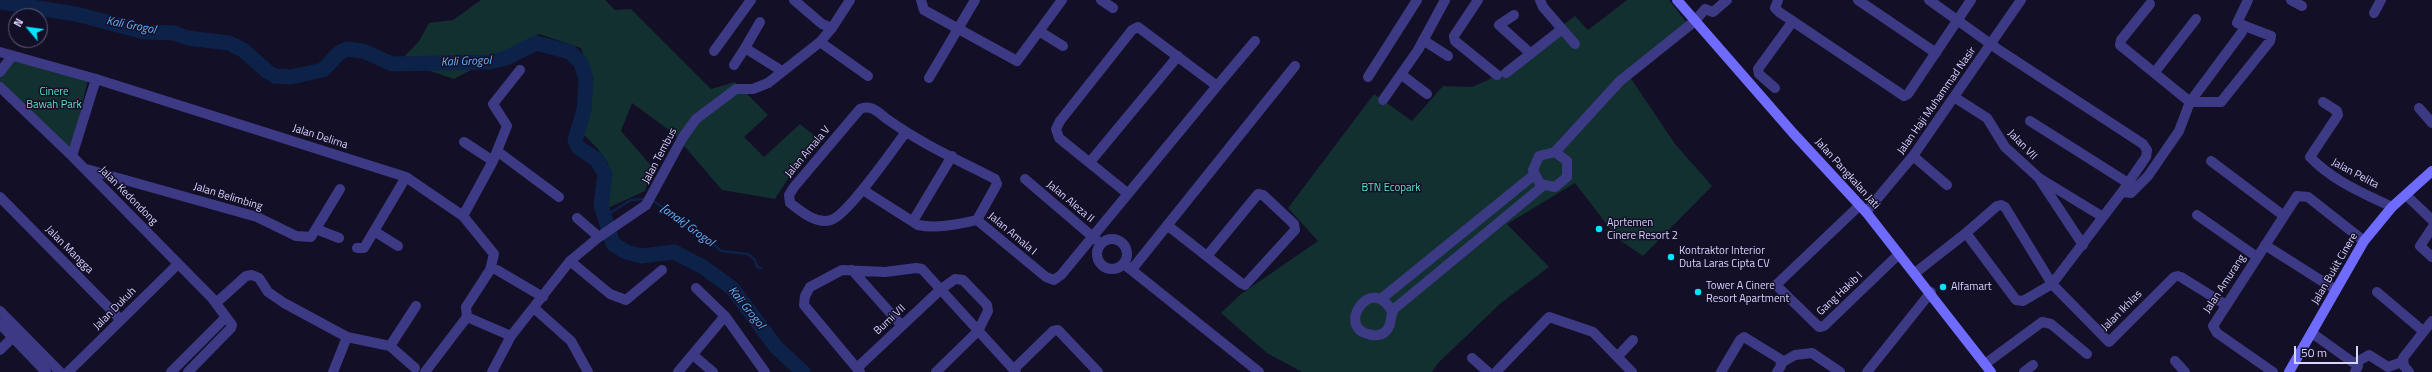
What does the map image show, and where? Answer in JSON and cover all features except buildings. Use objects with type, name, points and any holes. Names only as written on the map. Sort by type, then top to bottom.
[{"type":"main road","name":"Jalan Pangkalan Jati","points":[[1677,0],[1793,133],[1863,209],[1916,273],[1988,370]]},
{"type":"main road","name":"Jalan Bukit Cinere","points":[[2288,372],[2364,241],[2392,207],[2432,171]]},
{"type":"street","points":[[714,51],[751,0]]},
{"type":"street","points":[[794,0],[822,24],[832,28]]},
{"type":"street","name":"Jalan Tembus","points":[[492,372],[510,336],[543,297],[570,261],[601,236],[649,203],[683,136],[696,119],[736,90],[753,89],[768,83],[820,42],[832,28],[850,0]]},
{"type":"street","points":[[929,78],[975,0]]},
{"type":"street","points":[[1101,0],[1113,8]]},
{"type":"street","points":[[1368,76],[1417,0]]},
{"type":"street","points":[[1383,100],[1402,75],[1445,0]]},
{"type":"street","points":[[1478,0],[1454,36],[1454,41],[1501,74],[1562,29]]},
{"type":"street","points":[[1540,0],[1575,44]]},
{"type":"street","points":[[1555,152],[1567,162],[1567,177],[1555,187],[1540,184],[1533,170],[1540,156],[1555,152],[1620,81],[1695,20],[1705,5],[1713,12],[1727,0]]},
{"type":"street","points":[[1778,0],[1776,8],[1901,95],[1908,94],[1971,0]]},
{"type":"street","points":[[1858,0],[1936,52]]},
{"type":"street","points":[[1929,0],[1992,45],[2143,144],[2147,150],[2146,157],[2122,192],[2052,284],[2023,301],[2016,300],[1966,233]]},
{"type":"street","name":"Jalan Haji Muhammad Nasir","points":[[1863,209],[1913,156],[1992,45],[2021,0]]},
{"type":"street","points":[[2150,4],[2121,40],[2120,45],[2190,102],[2221,102],[2270,41],[2271,36],[2237,23],[2248,0]]},
{"type":"street","points":[[2291,0],[2302,6]]},
{"type":"street","points":[[2374,13],[2381,0]]},
{"type":"street","points":[[922,5],[1017,61],[1059,1]]},
{"type":"street","points":[[1514,15],[1499,25],[1530,53]]},
{"type":"street","points":[[2155,72],[2196,19]]},
{"type":"street","points":[[1775,88],[1759,74],[1758,69],[1793,21]]},
{"type":"street","points":[[734,65],[760,22]]},
{"type":"street","points":[[1128,193],[1059,138],[1056,129],[1060,121],[1132,30],[1142,28],[1218,86]]},
{"type":"street","points":[[1039,31],[1063,46]]},
{"type":"street","points":[[2122,192],[2131,193],[2148,176],[2180,131],[2190,102],[2242,32]]},
{"type":"street","points":[[1423,40],[1448,56]]},
{"type":"street","points":[[1255,41],[1128,193],[1097,240],[1096,255],[1099,262],[1104,267],[1111,269],[1128,266],[1168,225],[1295,66]]},
{"type":"street","points":[[820,42],[868,76]]},
{"type":"street","points":[[745,48],[782,71]]},
{"type":"street","name":"Jalan Delima","points":[[0,52],[96,79],[406,177],[463,216],[494,254],[490,270],[466,307],[467,317]]},
{"type":"street","points":[[0,72],[12,56]]},
{"type":"street","points":[[1090,162],[1178,56]]},
{"type":"street","points":[[463,216],[493,161],[507,126],[493,104],[520,70]]},
{"type":"street","points":[[1402,75],[1427,94]]},
{"type":"street","points":[[72,156],[96,79]]},
{"type":"street","name":"Jalan Kedondong","points":[[0,87],[72,156],[216,302],[226,317],[231,328],[188,372]]},
{"type":"street","name":"Jalan VII","points":[[1954,97],[1987,118],[2005,147],[2039,178],[2103,217]]},
{"type":"street","name":"Jalan Pelita","points":[[2323,102],[2337,111],[2338,115],[2310,157],[2323,170],[2348,186],[2392,207]]},
{"type":"street","name":"Jalan Amala V","points":[[863,190],[830,221],[809,217],[790,203],[790,195],[794,187],[860,109],[865,107],[872,108],[906,132]]},
{"type":"street","points":[[2419,108],[2432,123]]},
{"type":"street","points":[[2030,121],[2128,183]]},
{"type":"street","points":[[863,190],[906,132],[995,179],[997,184],[977,220]]},
{"type":"street","points":[[464,142],[493,161]]},
{"type":"street","points":[[497,151],[559,197]]},
{"type":"street","points":[[913,221],[952,156]]},
{"type":"street","points":[[1913,156],[1947,185]]},
{"type":"street","points":[[2211,161],[2284,216]]},
{"type":"street","name":"Jalan Belimbing","points":[[84,168],[257,217],[296,236],[311,237],[316,229]]},
{"type":"street","points":[[1381,299],[1535,174]]},
{"type":"street","points":[[874,175],[876,197]]},
{"type":"street","points":[[357,248],[364,248],[406,177]]},
{"type":"street","name":"Jalan VII","points":[[2039,178],[2082,245]]},
{"type":"street","name":"Jalan Aleza II","points":[[1025,179],[1097,240]]},
{"type":"street","points":[[1392,312],[1544,185]]},
{"type":"street","points":[[339,238],[316,229],[340,189]]},
{"type":"street","name":"Jalan Amala I","points":[[863,190],[925,227],[977,220],[1049,280],[1054,280],[1061,275],[1097,240]]},
{"type":"street","points":[[1168,225],[1206,256],[1245,284],[1295,230],[1294,224],[1263,196],[1258,194],[1206,256]]},
{"type":"street","name":"Jalan Amurang","points":[[2273,372],[2214,330],[2215,321],[2297,196],[2303,195],[2364,241]]},
{"type":"street","points":[[2406,195],[2432,220]]},
{"type":"street","points":[[1508,196],[1517,207]]},
{"type":"street","name":"Jalan Mangga","points":[[0,197],[121,320]]},
{"type":"street","points":[[1916,273],[1997,206],[2001,205],[2005,207],[2052,284]]},
{"type":"street","name":"Gang Hakib I","points":[[1863,209],[1776,285],[1819,327],[1824,326],[1899,254]]},
{"type":"street","points":[[2197,215],[2257,257]]},
{"type":"street","points":[[577,218],[601,236]]},
{"type":"street","points":[[2432,228],[2420,246],[2432,257]]},
{"type":"street","points":[[374,231],[398,246]]},
{"type":"street","points":[[1097,240],[1120,240],[1127,251],[1128,266],[1202,328],[1259,372]]},
{"type":"street","points":[[2265,245],[2336,290]]},
{"type":"street","points":[[570,261],[610,294],[626,300],[662,270]]},
{"type":"street","name":"Jalan Dukuh","points":[[68,372],[178,264]]},
{"type":"street","points":[[859,370],[804,305],[804,296],[810,287],[842,270],[885,272],[919,268],[1015,371],[1053,331],[1058,330],[1098,372]]},
{"type":"street","points":[[497,270],[543,297]]},
{"type":"street","points":[[852,270],[902,326]]},
{"type":"street","points":[[216,302],[246,276],[252,275],[259,278],[268,292],[284,303],[347,337],[390,346],[414,368]]},
{"type":"street","name":"Jalan Ikhlas","points":[[2052,284],[2109,342],[2174,277],[2179,277],[2226,305]]},
{"type":"street","name":"Bumi VII","points":[[859,370],[902,326],[940,290],[955,279],[963,280],[987,305],[988,311],[978,331]]},
{"type":"street","points":[[696,288],[725,316],[765,372]]},
{"type":"street","points":[[1867,372],[1930,292]]},
{"type":"street","points":[[2377,292],[2423,331]]},
{"type":"street","points":[[1370,298],[1381,299],[1388,304],[1392,312],[1392,323],[1385,332],[1374,336],[1363,333],[1356,325],[1355,314],[1360,304],[1370,298]]},
{"type":"street","points":[[390,346],[416,306]]},
{"type":"street","points":[[534,308],[571,341],[588,372]]},
{"type":"street","points":[[0,311],[60,372]]},
{"type":"street","points":[[678,372],[725,316]]},
{"type":"street","points":[[171,372],[226,317]]},
{"type":"street","points":[[425,372],[467,317],[510,336]]},
{"type":"street","points":[[1496,372],[1549,317],[1593,332],[1632,372]]},
{"type":"street","points":[[2312,333],[2355,368],[2369,355],[2388,367],[2402,362],[2406,353],[2432,321]]},
{"type":"street","points":[[1988,370],[2042,322],[2051,324],[2087,354]]},
{"type":"street","points":[[0,324],[46,372]]},
{"type":"street","points":[[938,371],[978,331]]},
{"type":"street","points":[[0,350],[13,337]]},
{"type":"street","points":[[333,372],[347,337]]},
{"type":"street","points":[[1721,372],[1742,338],[1746,338],[1780,359],[1779,367]]},
{"type":"street","points":[[1618,356],[1633,340]]},
{"type":"street","points":[[1779,367],[1795,355],[1812,353],[1840,372]]},
{"type":"street","points":[[693,355],[713,372]]},
{"type":"street","points":[[1472,358],[1488,372]]},
{"type":"street","points":[[2175,361],[2185,372]]},
{"type":"street","points":[[2402,362],[2409,372]]},
{"type":"street","points":[[2024,372],[2033,365]]},
{"type":"green space","points":[[481,0],[605,0],[615,10],[631,9],[711,89],[735,82],[768,115],[744,137],[764,157],[800,124],[815,136],[775,199],[722,190],[673,133],[632,103],[621,131],[653,168],[645,191],[608,208],[608,163],[597,148],[581,132],[588,72],[581,48],[539,34],[454,79],[400,61],[419,41],[429,23],[453,20]]},
{"type":"green space","name":"BTN Ecopark","points":[[1627,0],[1669,0],[1687,23],[1630,77],[1675,144],[1712,186],[1643,256],[1618,239],[1575,183],[1507,224],[1549,267],[1501,303],[1438,363],[1432,372],[1302,372],[1267,353],[1221,313],[1241,294],[1318,241],[1288,208],[1374,94],[1412,121],[1443,86],[1472,87],[1488,80],[1575,16],[1588,30]]},
{"type":"green space","name":"Cinere Bawah Park","points":[[12,57],[88,79],[71,153],[0,86],[0,75]]},
{"type":"waterway","name":"Kali Grogol","points":[[0,2],[76,14],[145,32],[174,33],[188,38],[229,43],[243,50],[268,72],[275,76],[291,77],[323,70],[339,53],[347,49],[363,51],[392,64],[489,62],[506,58],[536,43],[570,52],[581,63],[586,79],[584,110],[575,140],[578,147],[597,160],[605,174],[601,205],[613,244],[626,252],[641,256],[674,252],[703,267],[732,288],[776,347],[803,372]]},
{"type":"waterway","name":"[anak] Grogol","points":[[605,216],[631,200],[644,199]]},
{"type":"waterway","name":"[anak] Grogol","points":[[652,200],[670,212],[690,229],[704,236],[721,251],[748,254],[755,260],[757,267],[761,268]]},
{"type":"place","name":"Aprtemen Cinere Resort 2","points":[[1599,229]]},
{"type":"place","name":"Kontraktor Interior Duta Laras Cipta CV","points":[[1671,257]]},
{"type":"place","name":"Alfamart","points":[[1943,287]]},
{"type":"place","name":"Tower A Cinere Resort Apartment","points":[[1698,292]]}]
